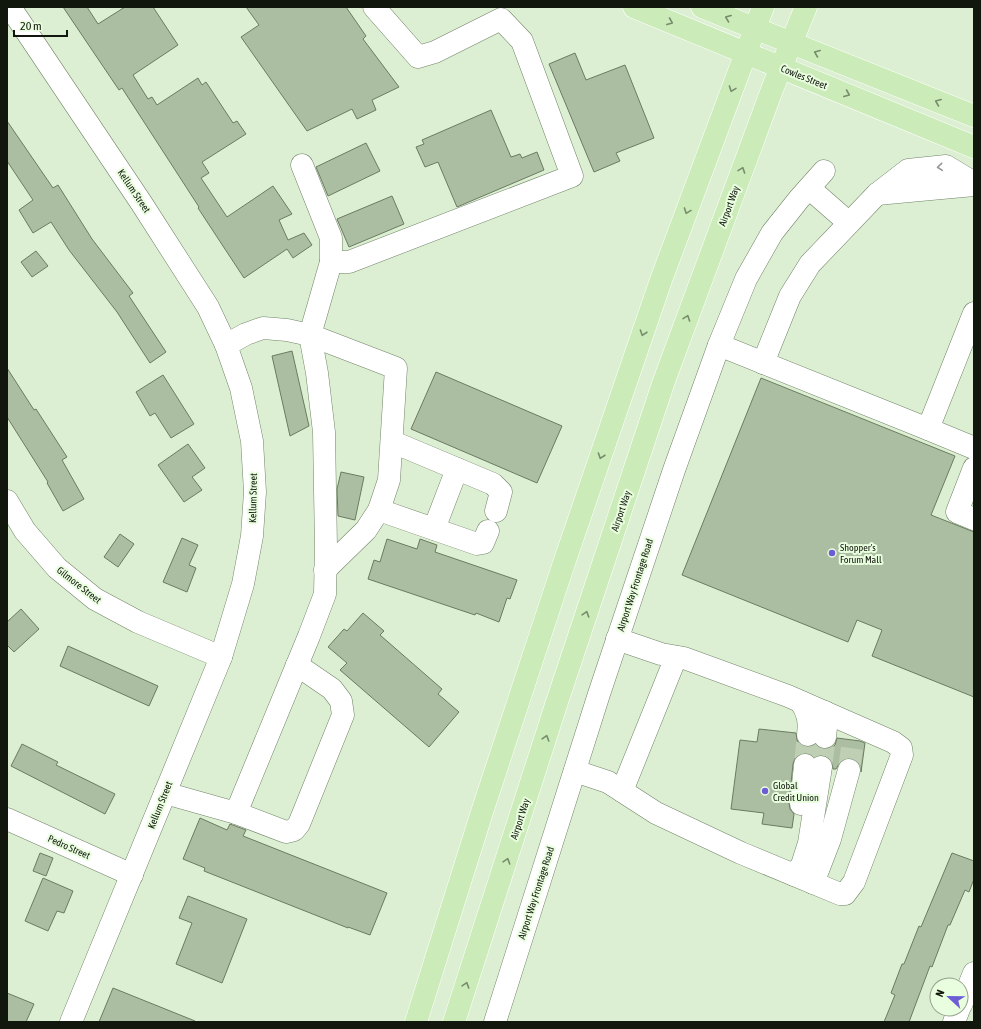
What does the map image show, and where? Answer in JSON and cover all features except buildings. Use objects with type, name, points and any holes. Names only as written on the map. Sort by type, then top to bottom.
[{"type":"main road","name":"Cowles Street","points":[[634,7],[974,147]]},
{"type":"main road","points":[[702,7],[974,116]]},
{"type":"main road","points":[[416,1022],[482,812],[568,551],[661,280],[764,7]]},
{"type":"main road","name":"Airport Way","points":[[454,1022],[556,705],[664,381],[781,67],[806,7]]},
{"type":"street","name":"Kellum Street","points":[[10,7],[146,210],[208,307],[226,345],[241,388],[252,441],[255,492],[252,536],[243,584],[221,657],[71,1022]]},
{"type":"street","points":[[331,262],[349,262],[572,176],[522,41],[501,18],[435,52],[418,57],[374,7]]},
{"type":"street","points":[[236,813],[325,594],[324,432],[317,373],[310,335],[331,262],[331,238],[302,165]]},
{"type":"street","name":"Airport Way Frontage Road","points":[[495,1022],[617,639],[674,470],[719,345],[746,279],[772,233],[824,171]]},
{"type":"street","points":[[763,363],[790,296],[810,264],[876,194],[974,184]]},
{"type":"street","points":[[809,188],[849,223]]},
{"type":"street","points":[[928,429],[974,313]]},
{"type":"street","points":[[226,345],[246,334],[263,328],[287,330],[310,335],[396,368],[390,480],[378,510],[366,530],[325,570]]},
{"type":"street","points":[[719,345],[974,448]]},
{"type":"street","points":[[393,442],[493,484],[501,492],[496,510]]},
{"type":"street","points":[[974,468],[957,512],[974,519]]},
{"type":"street","points":[[434,529],[457,469]]},
{"type":"street","name":"Gilmore Street","points":[[7,501],[24,531],[57,568],[95,600],[138,622],[221,657]]},
{"type":"street","points":[[378,510],[477,544],[483,542],[488,530]]},
{"type":"street","points":[[575,771],[608,782],[656,813],[741,853],[840,894],[845,894],[854,882],[902,755],[901,748],[893,742],[834,727],[684,658],[661,654],[617,639]]},
{"type":"street","points":[[622,791],[676,657]]},
{"type":"street","points":[[165,793],[236,813],[286,832],[294,830],[302,817],[343,715],[341,701],[332,689],[297,665]]},
{"type":"street","points":[[796,876],[791,854],[830,768]]},
{"type":"street","points":[[796,876],[821,851],[830,768]]},
{"type":"street","points":[[796,876],[830,839],[830,768]]},
{"type":"street","name":"Pedro Street","points":[[7,819],[132,875]]},
{"type":"street","points":[[969,985],[974,973]]},
{"type":"tunnel","points":[[805,765],[808,735]]},
{"type":"tunnel","points":[[821,767],[825,737]]},
{"type":"tunnel","points":[[849,770],[853,740]]},
{"type":"place","name":"Shopper's Forum Mall","points":[[832,553]]},
{"type":"place","name":"Global Credit Union","points":[[765,791]]}]
